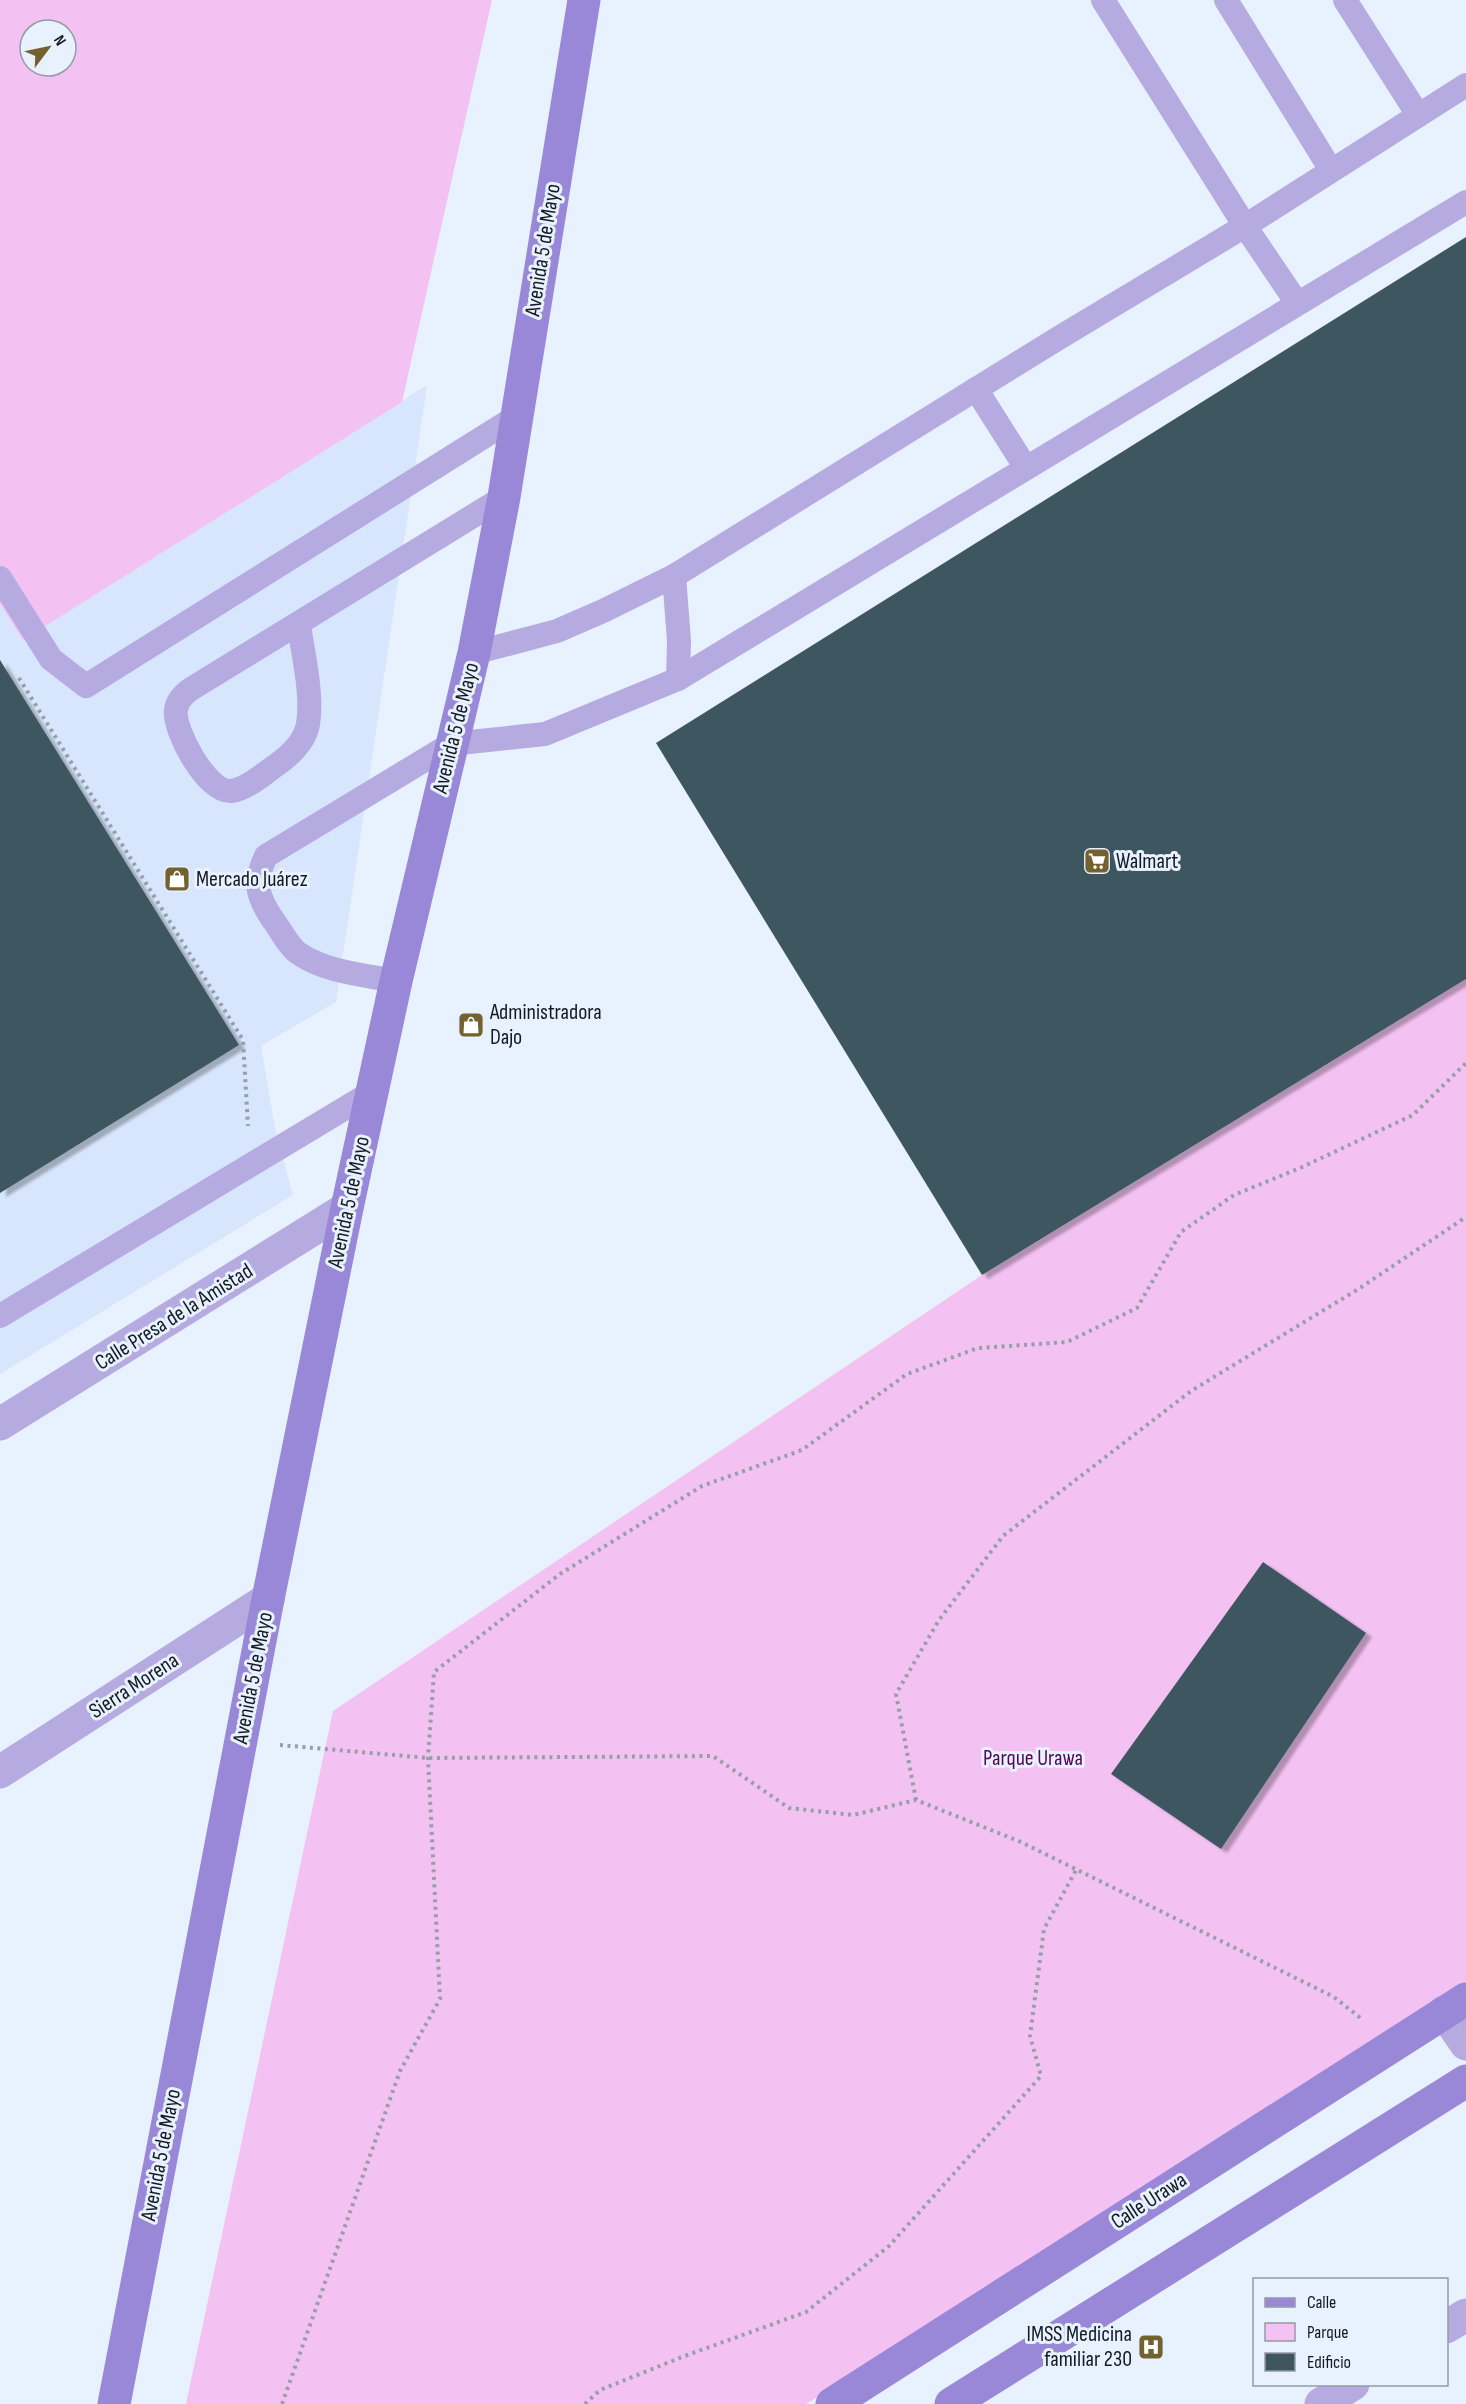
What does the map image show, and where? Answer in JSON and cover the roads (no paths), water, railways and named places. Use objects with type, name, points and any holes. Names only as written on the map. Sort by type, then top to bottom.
[{"type":"main road","name":"Avenida 5 de Mayo","points":[[114,2404],[268,1599],[347,1208],[396,981],[474,653],[504,497],[584,0]]},
{"type":"main road","name":"Calle Urawa","points":[[832,2404],[1455,2005]]},
{"type":"main road","points":[[951,2404],[1466,2082]]},
{"type":"street","name":"Calle Presa de la Amistad","points":[[0,1424],[347,1208]]},
{"type":"street","name":"Sierra Morena","points":[[0,1772],[268,1599]]},
{"type":"street","points":[[1455,2005],[1466,2044]]},
{"type":"street","points":[[1448,2326],[1466,2315]]},
{"type":"street","points":[[1321,2404],[1351,2386]]},
{"type":"lane","points":[[1103,0],[1245,226],[1297,303]]},
{"type":"lane","points":[[1226,0],[1332,170]]},
{"type":"lane","points":[[1345,0],[1418,115]]},
{"type":"lane","points":[[474,653],[557,631],[674,576],[1245,226],[1466,85]]},
{"type":"lane","points":[[396,981],[323,965],[297,952],[263,905],[258,888],[258,872],[266,856],[451,744],[545,734],[678,679],[1466,202]]},
{"type":"lane","points":[[976,389],[1026,468]]},
{"type":"lane","points":[[0,578],[51,659],[86,686],[516,416]]},
{"type":"lane","points":[[299,625],[308,695],[308,726],[298,746],[247,785],[230,791],[216,787],[205,776],[178,729],[176,710],[180,698],[191,688],[299,625],[504,497]]},
{"type":"lane","points":[[674,576],[679,641],[678,679]]},
{"type":"lane","points":[[0,1316],[372,1092]]},
{"type":"place","name":"Walmart","points":[[1097,861]]},
{"type":"place","name":"Mercado Juárez","points":[[177,879]]},
{"type":"place","name":"Administradora Dajo","points":[[471,1025]]},
{"type":"place","name":"IMSS Medicina familiar 230","points":[[1151,2347]]},
{"type":"park label","name":"Parque Urawa","points":[[1033,1758]]}]
